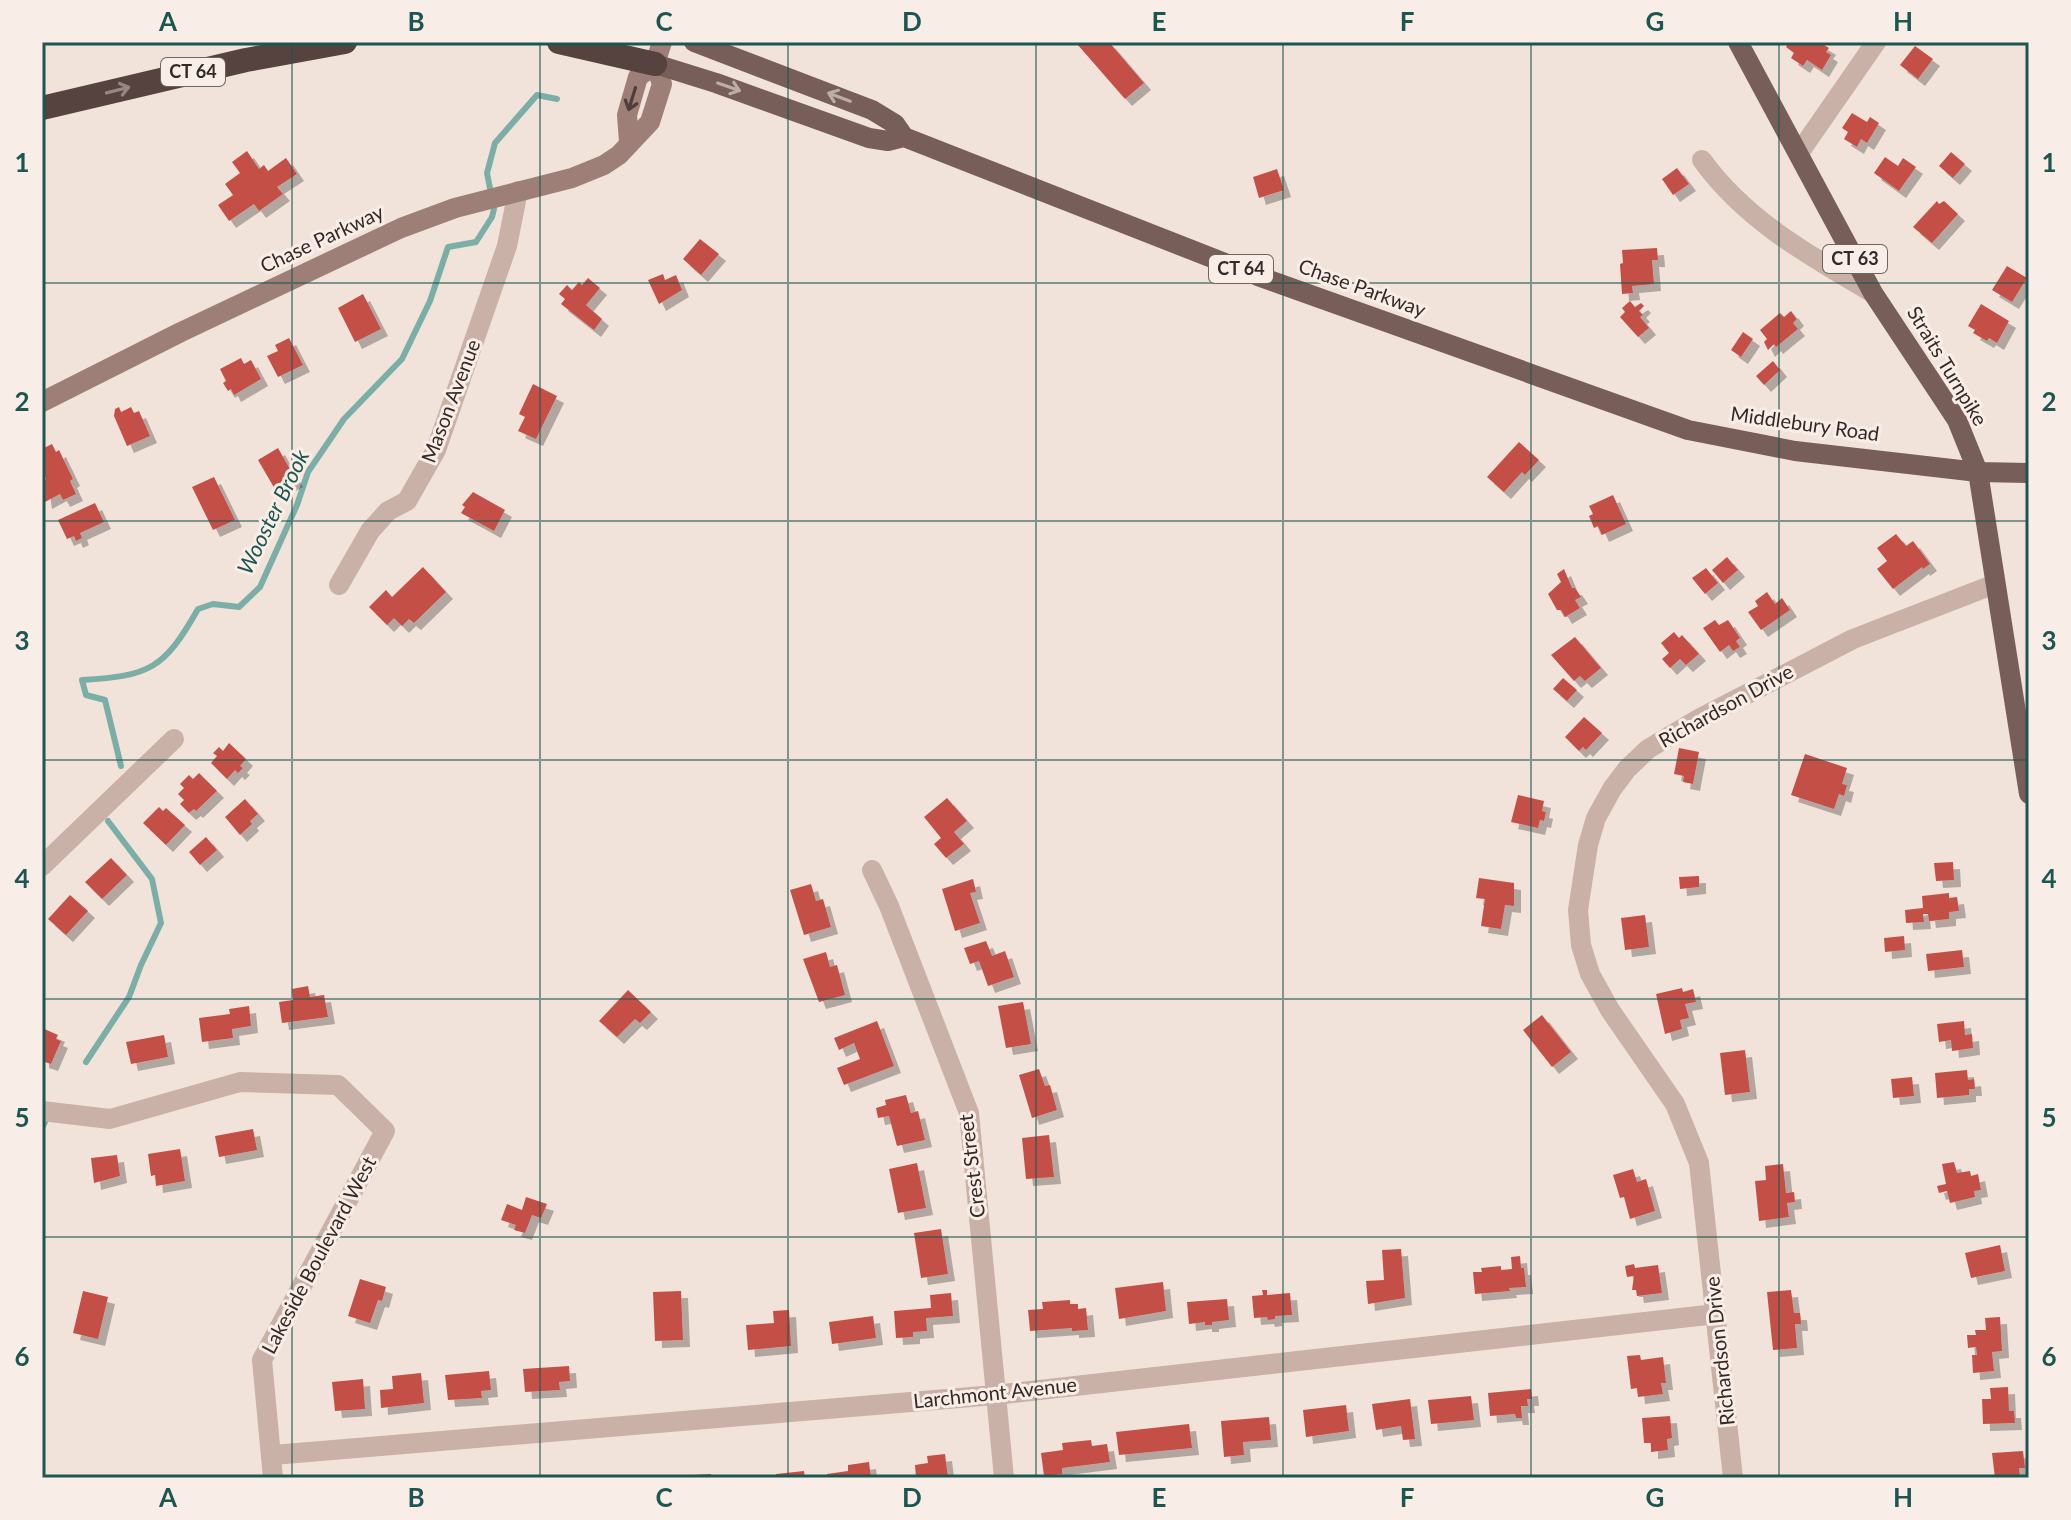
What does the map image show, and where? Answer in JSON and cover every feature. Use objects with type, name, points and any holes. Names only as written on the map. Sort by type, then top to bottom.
[{"type":"highway","name":"CT 64","points":[[42,108],[231,63],[345,42]]},
{"type":"highway","name":"CT 64","points":[[559,42],[658,53]]},
{"type":"main road","name":"Chase Parkway","points":[[694,42],[872,110],[895,124],[904,137],[1232,266],[1581,392]]},
{"type":"main road","name":"Straits Turnpike","points":[[1738,42],[1873,293],[1957,420],[1978,472],[2029,794]]},
{"type":"main road","name":"Chase Parkway","points":[[658,53],[747,93],[869,138],[888,141],[904,137]]},
{"type":"main road","name":"Chase Parkway","points":[[42,402],[375,239],[423,219],[596,169],[619,155],[650,122],[662,84],[658,53]]},
{"type":"main road","name":"Middlebury Road","points":[[1581,392],[1688,430],[1795,451],[1978,472],[2029,473]]},
{"type":"street","points":[[1799,153],[1876,42]]},
{"type":"street","points":[[1702,160],[1720,186],[1755,217],[1810,256],[1873,293]]},
{"type":"street","name":"Mason Avenue","points":[[339,585],[370,531],[388,511],[407,501],[436,450],[507,246],[518,191]]},
{"type":"street","name":"Richardson Drive","points":[[1733,1478],[1699,1163],[1675,1104],[1610,1010],[1590,974],[1581,945],[1578,910],[1581,879],[1596,818],[1627,769],[1648,749],[1695,721],[1853,639],[1995,584]]},
{"type":"street","points":[[42,866],[174,739]]},
{"type":"street","name":"Crest Street","points":[[872,870],[889,906],[969,1113],[1004,1478]]},
{"type":"street","name":"Lakeside Boulevard West","points":[[42,1111],[110,1119],[240,1082],[338,1085],[385,1131],[262,1360],[273,1478]]},
{"type":"street","name":"Larchmont Avenue","points":[[273,1455],[995,1395],[1716,1314]]},
{"type":"building","points":[[1109,42],[1144,83],[1125,99],[1077,44]]},
{"type":"building","points":[[1789,42],[1819,42],[1829,48],[1826,52],[1831,55],[1822,70],[1807,60],[1803,66],[1791,58],[1794,53],[1786,47]]},
{"type":"building","points":[[1915,46],[1933,59],[1918,79],[1900,65]]},
{"type":"building","points":[[1852,113],[1867,122],[1870,117],[1879,123],[1867,143],[1861,139],[1857,147],[1844,139],[1848,132],[1842,128]]},
{"type":"building","points":[[247,151],[259,169],[264,165],[268,171],[286,158],[297,174],[277,187],[283,194],[259,211],[254,204],[229,221],[218,205],[233,195],[225,184],[240,173],[232,162]]},
{"type":"building","points":[[1951,152],[1965,164],[1953,178],[1939,166]]},
{"type":"building","points":[[1885,157],[1898,166],[1903,158],[1916,167],[1899,191],[1874,173]]},
{"type":"building","points":[[1677,168],[1689,184],[1673,195],[1662,179]]},
{"type":"building","points":[[1277,169],[1284,190],[1259,198],[1253,177]]},
{"type":"building","points":[[1937,201],[1939,204],[1944,201],[1958,214],[1932,243],[1913,227]]},
{"type":"building","points":[[700,239],[719,254],[701,275],[683,259]]},
{"type":"building","points":[[1657,248],[1658,260],[1652,260],[1654,284],[1632,286],[1633,293],[1622,294],[1622,250]]},
{"type":"building","points":[[2007,266],[2027,278],[2012,302],[1992,290]]},
{"type":"building","points":[[663,274],[665,280],[676,275],[682,290],[659,304],[648,280]]},
{"type":"building","points":[[588,278],[600,288],[586,305],[602,319],[594,330],[561,304],[565,299],[559,294],[567,285],[572,290]]},
{"type":"building","points":[[363,294],[381,329],[355,342],[338,308]]},
{"type":"building","points":[[1630,301],[1635,307],[1641,303],[1644,306],[1639,311],[1643,315],[1640,317],[1649,328],[1638,337],[1620,317],[1625,312],[1622,308]]},
{"type":"building","points":[[1981,304],[2009,321],[1997,343],[1973,333],[1975,330],[1968,326]]},
{"type":"building","points":[[1791,311],[1797,319],[1793,323],[1798,329],[1768,350],[1764,342],[1767,339],[1760,330],[1780,313],[1784,317]]},
{"type":"building","points":[[1743,332],[1753,339],[1741,357],[1731,350]]},
{"type":"building","points":[[289,338],[303,365],[278,377],[267,356],[278,351],[275,345]]},
{"type":"building","points":[[241,358],[244,364],[251,360],[261,379],[234,395],[223,383],[226,381],[220,369]]},
{"type":"building","points":[[1773,361],[1780,370],[1764,385],[1756,376]]},
{"type":"building","points":[[533,384],[557,396],[536,439],[518,431],[525,417],[519,414]]},
{"type":"building","points":[[119,407],[121,412],[131,407],[134,413],[139,411],[150,436],[127,446],[114,416],[115,409]]},
{"type":"building","points":[[1519,442],[1539,460],[1525,475],[1522,472],[1504,492],[1487,477]]},
{"type":"building","points":[[52,444],[56,452],[59,450],[73,479],[70,481],[76,494],[63,500],[60,494],[45,502],[42,449]]},
{"type":"building","points":[[278,448],[296,480],[276,491],[258,460]]},
{"type":"building","points":[[214,477],[235,520],[213,530],[192,487]]},
{"type":"building","points":[[473,492],[505,510],[494,531],[461,513],[465,507],[462,505]]},
{"type":"building","points":[[1613,495],[1626,524],[1602,535],[1598,526],[1594,528],[1589,506]]},
{"type":"building","points":[[95,503],[104,522],[80,533],[82,538],[76,541],[74,536],[67,539],[58,520]]},
{"type":"building","points":[[1896,534],[1906,546],[1913,541],[1930,564],[1893,589],[1877,569],[1887,561],[1877,548]]},
{"type":"building","points":[[1727,557],[1738,570],[1723,583],[1712,570]]},
{"type":"building","points":[[423,567],[446,592],[414,623],[409,619],[402,626],[394,618],[387,625],[369,607],[386,590],[392,597]]},
{"type":"building","points":[[1706,568],[1718,583],[1705,594],[1692,578]]},
{"type":"building","points":[[1564,569],[1572,588],[1581,597],[1575,600],[1580,608],[1565,617],[1548,594],[1561,582],[1557,574]]},
{"type":"building","points":[[1767,592],[1775,604],[1782,598],[1790,610],[1761,630],[1748,612],[1758,606],[1755,601]]},
{"type":"building","points":[[1715,620],[1719,625],[1728,620],[1740,638],[1736,641],[1740,647],[1733,651],[1729,645],[1720,652],[1703,628]]},
{"type":"building","points":[[1674,632],[1679,638],[1682,635],[1699,654],[1686,665],[1680,659],[1670,668],[1662,659],[1669,653],[1661,643]]},
{"type":"building","points":[[1575,637],[1601,668],[1585,681],[1580,676],[1574,681],[1551,655]]},
{"type":"building","points":[[1563,678],[1577,690],[1567,701],[1553,689]]},
{"type":"building","points":[[1584,717],[1602,733],[1586,750],[1583,747],[1579,751],[1565,737]]},
{"type":"building","points":[[229,743],[246,759],[240,766],[243,768],[238,773],[235,770],[227,779],[211,763],[217,756],[213,753],[219,747],[223,751]]},
{"type":"building","points":[[1679,748],[1699,752],[1693,784],[1683,782],[1684,776],[1674,774]]},
{"type":"building","points":[[1805,754],[1847,768],[1842,784],[1847,785],[1844,796],[1839,794],[1834,809],[1791,795]]},
{"type":"building","points":[[199,773],[217,791],[196,811],[194,809],[189,813],[180,804],[184,800],[178,794],[184,788],[180,784],[189,775],[193,779]]},
{"type":"building","points":[[1518,795],[1544,801],[1544,821],[1540,820],[1538,828],[1511,822]]},
{"type":"building","points":[[947,798],[967,821],[954,832],[964,844],[946,858],[934,844],[941,838],[924,817]]},
{"type":"building","points":[[245,799],[258,814],[240,835],[225,817]]},
{"type":"building","points":[[159,807],[163,811],[166,808],[185,825],[166,845],[143,823]]},
{"type":"building","points":[[206,837],[217,850],[200,865],[189,852]]},
{"type":"building","points":[[111,858],[127,875],[102,899],[85,882]]},
{"type":"building","points":[[1953,862],[1954,880],[1936,881],[1934,863]]},
{"type":"building","points":[[1699,876],[1699,887],[1680,889],[1679,877]]},
{"type":"building","points":[[1479,878],[1514,883],[1514,906],[1505,905],[1501,929],[1481,926],[1485,899],[1476,898]]},
{"type":"building","points":[[973,879],[976,892],[970,893],[980,923],[955,931],[942,889]]},
{"type":"building","points":[[811,884],[816,901],[823,899],[831,927],[804,935],[790,890]]},
{"type":"building","points":[[1949,893],[1949,898],[1957,897],[1959,911],[1949,912],[1949,919],[1929,921],[1928,914],[1923,914],[1924,922],[1906,923],[1905,910],[1923,908],[1922,896]]},
{"type":"building","points":[[70,895],[88,911],[66,935],[48,919]]},
{"type":"building","points":[[1645,915],[1649,947],[1625,950],[1621,918]]},
{"type":"building","points":[[1904,936],[1905,950],[1885,952],[1884,938]]},
{"type":"building","points":[[986,941],[992,956],[1005,951],[1014,977],[988,986],[979,961],[970,964],[964,948]]},
{"type":"building","points":[[1962,950],[1964,967],[1928,971],[1926,954]]},
{"type":"building","points":[[826,952],[830,967],[837,965],[845,995],[819,1002],[803,959]]},
{"type":"building","points":[[308,986],[310,997],[324,995],[328,1017],[282,1023],[279,1002],[293,1000],[292,989]]},
{"type":"building","points":[[1682,988],[1683,992],[1693,989],[1696,1002],[1685,1004],[1689,1018],[1680,1020],[1682,1029],[1665,1034],[1656,994]]},
{"type":"building","points":[[628,990],[651,1012],[640,1023],[635,1019],[617,1037],[599,1021]]},
{"type":"building","points":[[1023,1002],[1031,1044],[1006,1048],[998,1006]]},
{"type":"building","points":[[249,1006],[251,1026],[232,1029],[233,1038],[202,1042],[199,1018],[230,1014],[229,1009]]},
{"type":"building","points":[[1542,1015],[1571,1052],[1552,1067],[1523,1030]]},
{"type":"building","points":[[877,1021],[894,1066],[844,1085],[837,1068],[860,1059],[854,1043],[839,1050],[834,1038]]},
{"type":"building","points":[[1964,1021],[1965,1035],[1972,1034],[1973,1048],[1952,1051],[1951,1040],[1939,1042],[1937,1024]]},
{"type":"building","points":[[42,1028],[58,1035],[56,1039],[61,1041],[51,1064],[42,1061]]},
{"type":"building","points":[[164,1035],[168,1057],[131,1064],[126,1042]]},
{"type":"building","points":[[1745,1050],[1750,1092],[1725,1095],[1720,1053]]},
{"type":"building","points":[[1039,1069],[1045,1086],[1050,1085],[1057,1110],[1032,1118],[1019,1075]]},
{"type":"building","points":[[1967,1070],[1968,1080],[1974,1079],[1975,1089],[1969,1089],[1969,1095],[1937,1098],[1935,1073]]},
{"type":"building","points":[[1912,1077],[1914,1096],[1893,1098],[1891,1079]]},
{"type":"building","points":[[906,1095],[911,1113],[918,1111],[925,1140],[897,1146],[889,1116],[878,1118],[876,1108],[886,1105],[885,1100]]},
{"type":"building","points":[[253,1129],[257,1150],[219,1157],[215,1136]]},
{"type":"building","points":[[1049,1135],[1054,1177],[1026,1179],[1022,1138]]},
{"type":"building","points":[[180,1149],[185,1181],[156,1186],[155,1175],[151,1176],[148,1154]]},
{"type":"building","points":[[117,1155],[120,1176],[94,1183],[91,1158]]},
{"type":"building","points":[[1954,1162],[1957,1173],[1970,1171],[1971,1176],[1978,1174],[1981,1190],[1974,1191],[1975,1197],[1950,1203],[1947,1191],[1939,1193],[1937,1186],[1946,1184],[1942,1164]]},
{"type":"building","points":[[917,1163],[926,1208],[898,1213],[889,1169]]},
{"type":"building","points":[[1783,1164],[1786,1193],[1794,1192],[1795,1202],[1787,1203],[1789,1217],[1759,1221],[1755,1181],[1766,1180],[1765,1166]]},
{"type":"building","points":[[1633,1169],[1637,1182],[1646,1179],[1655,1211],[1630,1219],[1613,1175]]},
{"type":"building","points":[[526,1197],[547,1204],[541,1218],[532,1215],[525,1233],[514,1230],[516,1225],[501,1220],[507,1204],[522,1210]]},
{"type":"building","points":[[941,1229],[948,1274],[921,1278],[914,1233]]},
{"type":"building","points":[[2000,1245],[2005,1271],[1971,1278],[1965,1253]]},
{"type":"building","points":[[1401,1249],[1405,1298],[1368,1304],[1366,1281],[1384,1280],[1382,1250]]},
{"type":"building","points":[[1520,1256],[1526,1287],[1475,1294],[1473,1272],[1501,1266],[1501,1270],[1512,1269],[1511,1257]]},
{"type":"building","points":[[1634,1264],[1635,1268],[1658,1265],[1662,1293],[1637,1296],[1636,1290],[1632,1290],[1634,1276],[1627,1277],[1625,1266]]},
{"type":"building","points":[[360,1279],[386,1287],[370,1323],[348,1316]]},
{"type":"building","points":[[1163,1282],[1166,1311],[1119,1319],[1115,1288]]},
{"type":"building","points":[[1262,1290],[1267,1290],[1267,1295],[1290,1293],[1292,1315],[1275,1316],[1275,1319],[1268,1320],[1267,1317],[1254,1318],[1252,1296],[1263,1295]]},
{"type":"building","points":[[1791,1290],[1794,1313],[1800,1313],[1801,1324],[1795,1324],[1797,1348],[1773,1350],[1767,1292]]},
{"type":"building","points":[[83,1291],[108,1297],[98,1339],[73,1333]]},
{"type":"building","points":[[681,1291],[683,1340],[655,1341],[653,1292]]},
{"type":"building","points":[[951,1293],[953,1316],[926,1318],[927,1331],[913,1332],[913,1337],[896,1338],[894,1311],[931,1308],[930,1295]]},
{"type":"building","points":[[1227,1299],[1229,1320],[1212,1322],[1212,1325],[1205,1325],[1205,1322],[1189,1324],[1187,1302]]},
{"type":"building","points":[[1070,1300],[1070,1304],[1078,1304],[1078,1309],[1086,1308],[1088,1330],[1030,1331],[1028,1310],[1043,1309],[1042,1302]]},
{"type":"building","points":[[789,1310],[791,1346],[748,1350],[746,1325],[774,1323],[773,1311]]},
{"type":"building","points":[[873,1316],[876,1338],[832,1344],[829,1322]]},
{"type":"building","points":[[2000,1317],[2002,1351],[1992,1352],[1994,1371],[1973,1373],[1972,1355],[1977,1355],[1976,1347],[1968,1348],[1967,1335],[1976,1335],[1975,1330],[1986,1330],[1985,1318]]},
{"type":"building","points":[[1640,1355],[1641,1360],[1663,1357],[1666,1383],[1661,1383],[1663,1394],[1638,1397],[1637,1388],[1631,1389],[1627,1356]]},
{"type":"building","points":[[569,1366],[570,1381],[559,1382],[560,1390],[525,1392],[523,1369]]},
{"type":"building","points":[[489,1371],[491,1390],[481,1391],[482,1398],[448,1400],[445,1375]]},
{"type":"building","points":[[421,1373],[424,1403],[381,1408],[380,1390],[393,1389],[392,1376]]},
{"type":"building","points":[[363,1379],[365,1409],[335,1411],[332,1382]]},
{"type":"building","points":[[2008,1387],[2009,1411],[2014,1411],[2015,1423],[1983,1424],[1982,1399],[1991,1399],[1990,1388]]},
{"type":"building","points":[[1531,1389],[1532,1399],[1527,1399],[1528,1406],[1521,1406],[1522,1418],[1516,1418],[1515,1414],[1490,1416],[1488,1393]]},
{"type":"building","points":[[1471,1396],[1474,1420],[1431,1424],[1428,1400]]},
{"type":"building","points":[[1410,1399],[1415,1439],[1403,1440],[1401,1426],[1376,1430],[1372,1404]]},
{"type":"building","points":[[1346,1405],[1349,1431],[1306,1437],[1303,1410]]},
{"type":"building","points":[[1670,1416],[1672,1438],[1667,1439],[1668,1450],[1651,1452],[1651,1443],[1644,1443],[1642,1418]]},
{"type":"building","points":[[1269,1417],[1271,1440],[1243,1442],[1244,1455],[1224,1457],[1221,1421]]},
{"type":"building","points":[[1189,1424],[1192,1448],[1119,1455],[1116,1432]]},
{"type":"building","points":[[1091,1440],[1092,1446],[1107,1444],[1110,1462],[1062,1468],[1062,1474],[1044,1476],[1041,1453],[1063,1450],[1062,1443]]},
{"type":"building","points":[[2023,1451],[2025,1468],[2019,1468],[2020,1478],[1995,1478],[1992,1453]]},
{"type":"building","points":[[945,1454],[948,1478],[916,1478],[915,1465],[928,1463],[927,1456]]},
{"type":"building","points":[[869,1462],[871,1478],[828,1478],[827,1474],[848,1471],[848,1465]]},
{"type":"building","points":[[804,1471],[805,1478],[776,1478],[776,1474]]},
{"type":"building","points":[[711,1474],[711,1478],[694,1478],[694,1475]]},
{"type":"waterway","name":"Wooster Brook","points":[[121,766],[105,700],[86,695],[82,680],[124,676],[153,666],[175,645],[198,609],[213,604],[239,607],[260,587],[297,505],[308,472],[344,419],[402,359],[430,301],[448,247],[476,242],[492,217],[494,209],[487,173],[495,143],[537,95],[557,99]]},
{"type":"waterway","name":"Wooster Brook","points":[[86,1062],[129,997],[161,923],[152,879],[108,821]]},
{"type":"waterway","name":"Wooster Brook","points":[[42,1128],[45,1122]]}]
